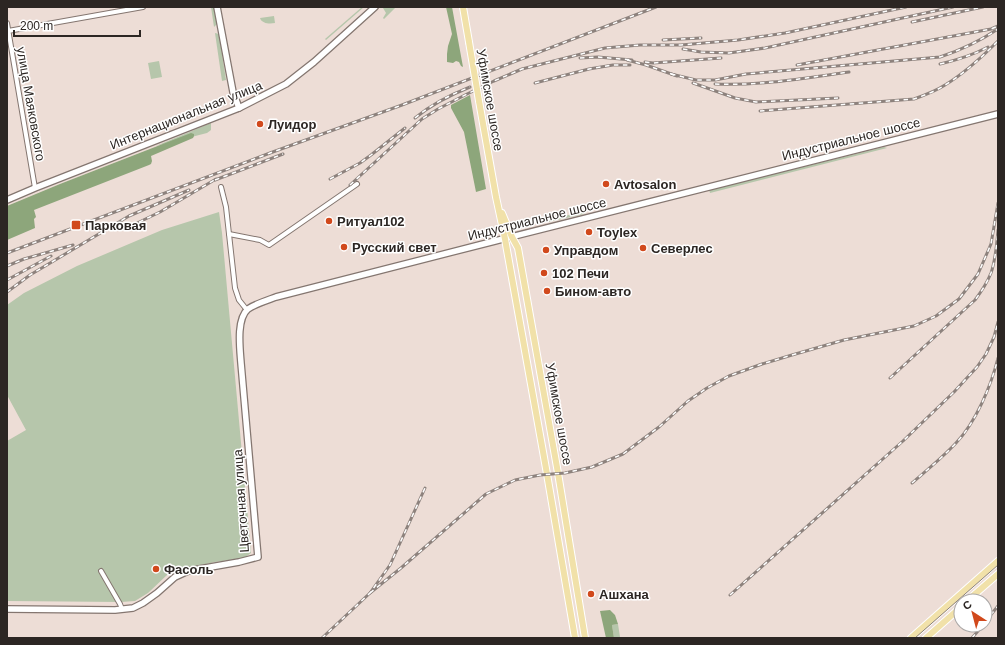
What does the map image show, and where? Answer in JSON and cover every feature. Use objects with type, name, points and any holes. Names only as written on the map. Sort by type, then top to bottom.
[{"type":"main road","name":"Уфимское шоссе","points":[[463,7],[547,474],[574,638]]},
{"type":"main road","name":"Уфимское шоссе","points":[[496,197],[518,248],[558,473],[585,638]]},
{"type":"main road","points":[[911,638],[998,561]]},
{"type":"main road","points":[[976,593],[998,574]]},
{"type":"main road","points":[[926,638],[953,614]]},
{"type":"street","points":[[8,31],[143,7]]},
{"type":"street","points":[[217,7],[233,92],[239,108]]},
{"type":"street","name":"Интернациональная улица","points":[[7,200],[239,108],[286,84],[314,62],[375,7]]},
{"type":"street","name":"улица Маяковского","points":[[7,23],[8,37],[35,188]]},
{"type":"street","name":"Индустриальное шоссе","points":[[247,310],[276,297],[998,114]]},
{"type":"street","points":[[229,234],[260,240],[268,245],[357,184]]},
{"type":"street","points":[[222,187],[226,207],[235,288],[239,300],[247,310]]},
{"type":"street","name":"Цветочная улица","points":[[7,609],[133,608],[153,596],[175,577],[188,571],[258,557],[239,334],[241,321],[247,310]]},
{"type":"street","points":[[101,571],[122,609]]},
{"type":"green space","points":[[211,7],[215,7],[217,24],[214,27]]},
{"type":"green space","points":[[362,7],[364,7],[326,40],[325,39]]},
{"type":"green space","points":[[396,7],[384,19],[383,18],[386,13],[383,8]]},
{"type":"green space","points":[[446,7],[452,7],[463,67],[456,61],[453,63],[447,62],[448,46],[452,34]]},
{"type":"green space","points":[[274,16],[275,23],[264,22],[260,18]]},
{"type":"green space","points":[[215,33],[219,34],[226,80],[222,81]]},
{"type":"green space","points":[[159,61],[162,77],[151,79],[148,63]]},
{"type":"green space","points":[[470,95],[486,189],[476,192],[464,132],[451,108],[451,105]]},
{"type":"green space","points":[[211,123],[211,130],[207,133],[156,146]]},
{"type":"green space","points":[[191,133],[194,134],[193,138],[151,156],[152,161],[149,165],[34,210],[36,217],[34,219],[35,228],[7,240],[7,206]]},
{"type":"green space","points":[[884,147],[887,148],[710,193],[709,190]]},
{"type":"green space","points":[[586,211],[584,214],[549,222],[547,220]]},
{"type":"green space","points":[[219,212],[251,553],[244,558],[187,568],[167,575],[148,593],[135,601],[7,601],[7,441],[26,430],[7,395],[7,305],[24,293],[77,266],[162,230]]},
{"type":"green space","points":[[610,610],[615,615],[618,624],[612,625],[614,638],[606,638],[600,611]]},
{"type":"green space","points":[[618,624],[620,637],[614,638],[612,625]]},
{"type":"tram line","points":[[915,638],[998,565]]},
{"type":"railway","points":[[7,253],[270,153],[402,105],[656,7]]},
{"type":"railway","points":[[350,185],[422,119],[467,94],[522,69],[605,48],[640,45],[681,45],[738,40],[785,33],[906,7]]},
{"type":"railway","points":[[683,49],[701,52],[729,53],[765,48],[953,7]]},
{"type":"railway","points":[[912,22],[983,7]]},
{"type":"railway","points":[[797,65],[991,29],[998,26]]},
{"type":"railway","points":[[671,74],[696,80],[715,80],[746,74],[940,57],[970,45],[998,29]]},
{"type":"railway","points":[[663,40],[701,38]]},
{"type":"railway","points":[[760,111],[914,99],[942,87],[973,64],[998,41]]},
{"type":"railway","points":[[940,64],[965,57],[988,47]]},
{"type":"railway","points":[[580,58],[598,57],[632,60]]},
{"type":"railway","points":[[645,62],[653,63],[721,58]]},
{"type":"railway","points":[[627,60],[677,76]]},
{"type":"railway","points":[[535,83],[589,69],[613,65],[630,65]]},
{"type":"railway","points":[[715,84],[766,83],[849,72]]},
{"type":"railway","points":[[693,83],[735,98],[756,102],[838,98]]},
{"type":"railway","points":[[415,118],[441,100],[470,87]]},
{"type":"railway","points":[[330,179],[360,163],[405,128]]},
{"type":"railway","points":[[215,180],[283,154]]},
{"type":"railway","points":[[131,226],[160,212],[216,179]]},
{"type":"railway","points":[[7,292],[30,275],[129,216],[189,190]]},
{"type":"railway","points":[[370,593],[486,494],[515,480],[540,475],[565,473],[592,467],[623,454],[659,427],[688,401],[707,388],[729,376],[762,364],[844,340],[914,326],[936,316],[959,299],[978,274],[991,244],[998,203]]},
{"type":"railway","points":[[890,378],[975,300],[991,273],[996,252],[998,230]]},
{"type":"railway","points":[[7,266],[24,259],[73,245]]},
{"type":"railway","points":[[7,280],[51,256]]},
{"type":"railway","points":[[730,595],[903,441],[954,392],[977,367],[986,354],[994,337],[998,322]]},
{"type":"railway","points":[[912,483],[951,448],[970,425],[987,392],[998,358]]},
{"type":"railway","points":[[322,638],[370,593],[390,565],[425,488]]},
{"type":"railway","points":[[993,612],[998,606]]},
{"type":"railway","points":[[972,638],[976,633]]},
{"type":"place","name":"Луидор","points":[[260,124]]},
{"type":"place","name":"Avtosalon","points":[[606,184]]},
{"type":"place","name":"Ритуал102","points":[[329,221]]},
{"type":"place","name":"Парковая","points":[[76,225]]},
{"type":"place","name":"Toylex","points":[[589,232]]},
{"type":"place","name":"Русский свет","points":[[344,247]]},
{"type":"place","name":"Северлес","points":[[643,248]]},
{"type":"place","name":"Управдом","points":[[546,250]]},
{"type":"place","name":"102 Печи","points":[[544,273]]},
{"type":"place","name":"Бином-авто","points":[[547,291]]},
{"type":"place","name":"Фасоль","points":[[156,569]]},
{"type":"place","name":"Ашхана","points":[[591,594]]}]
